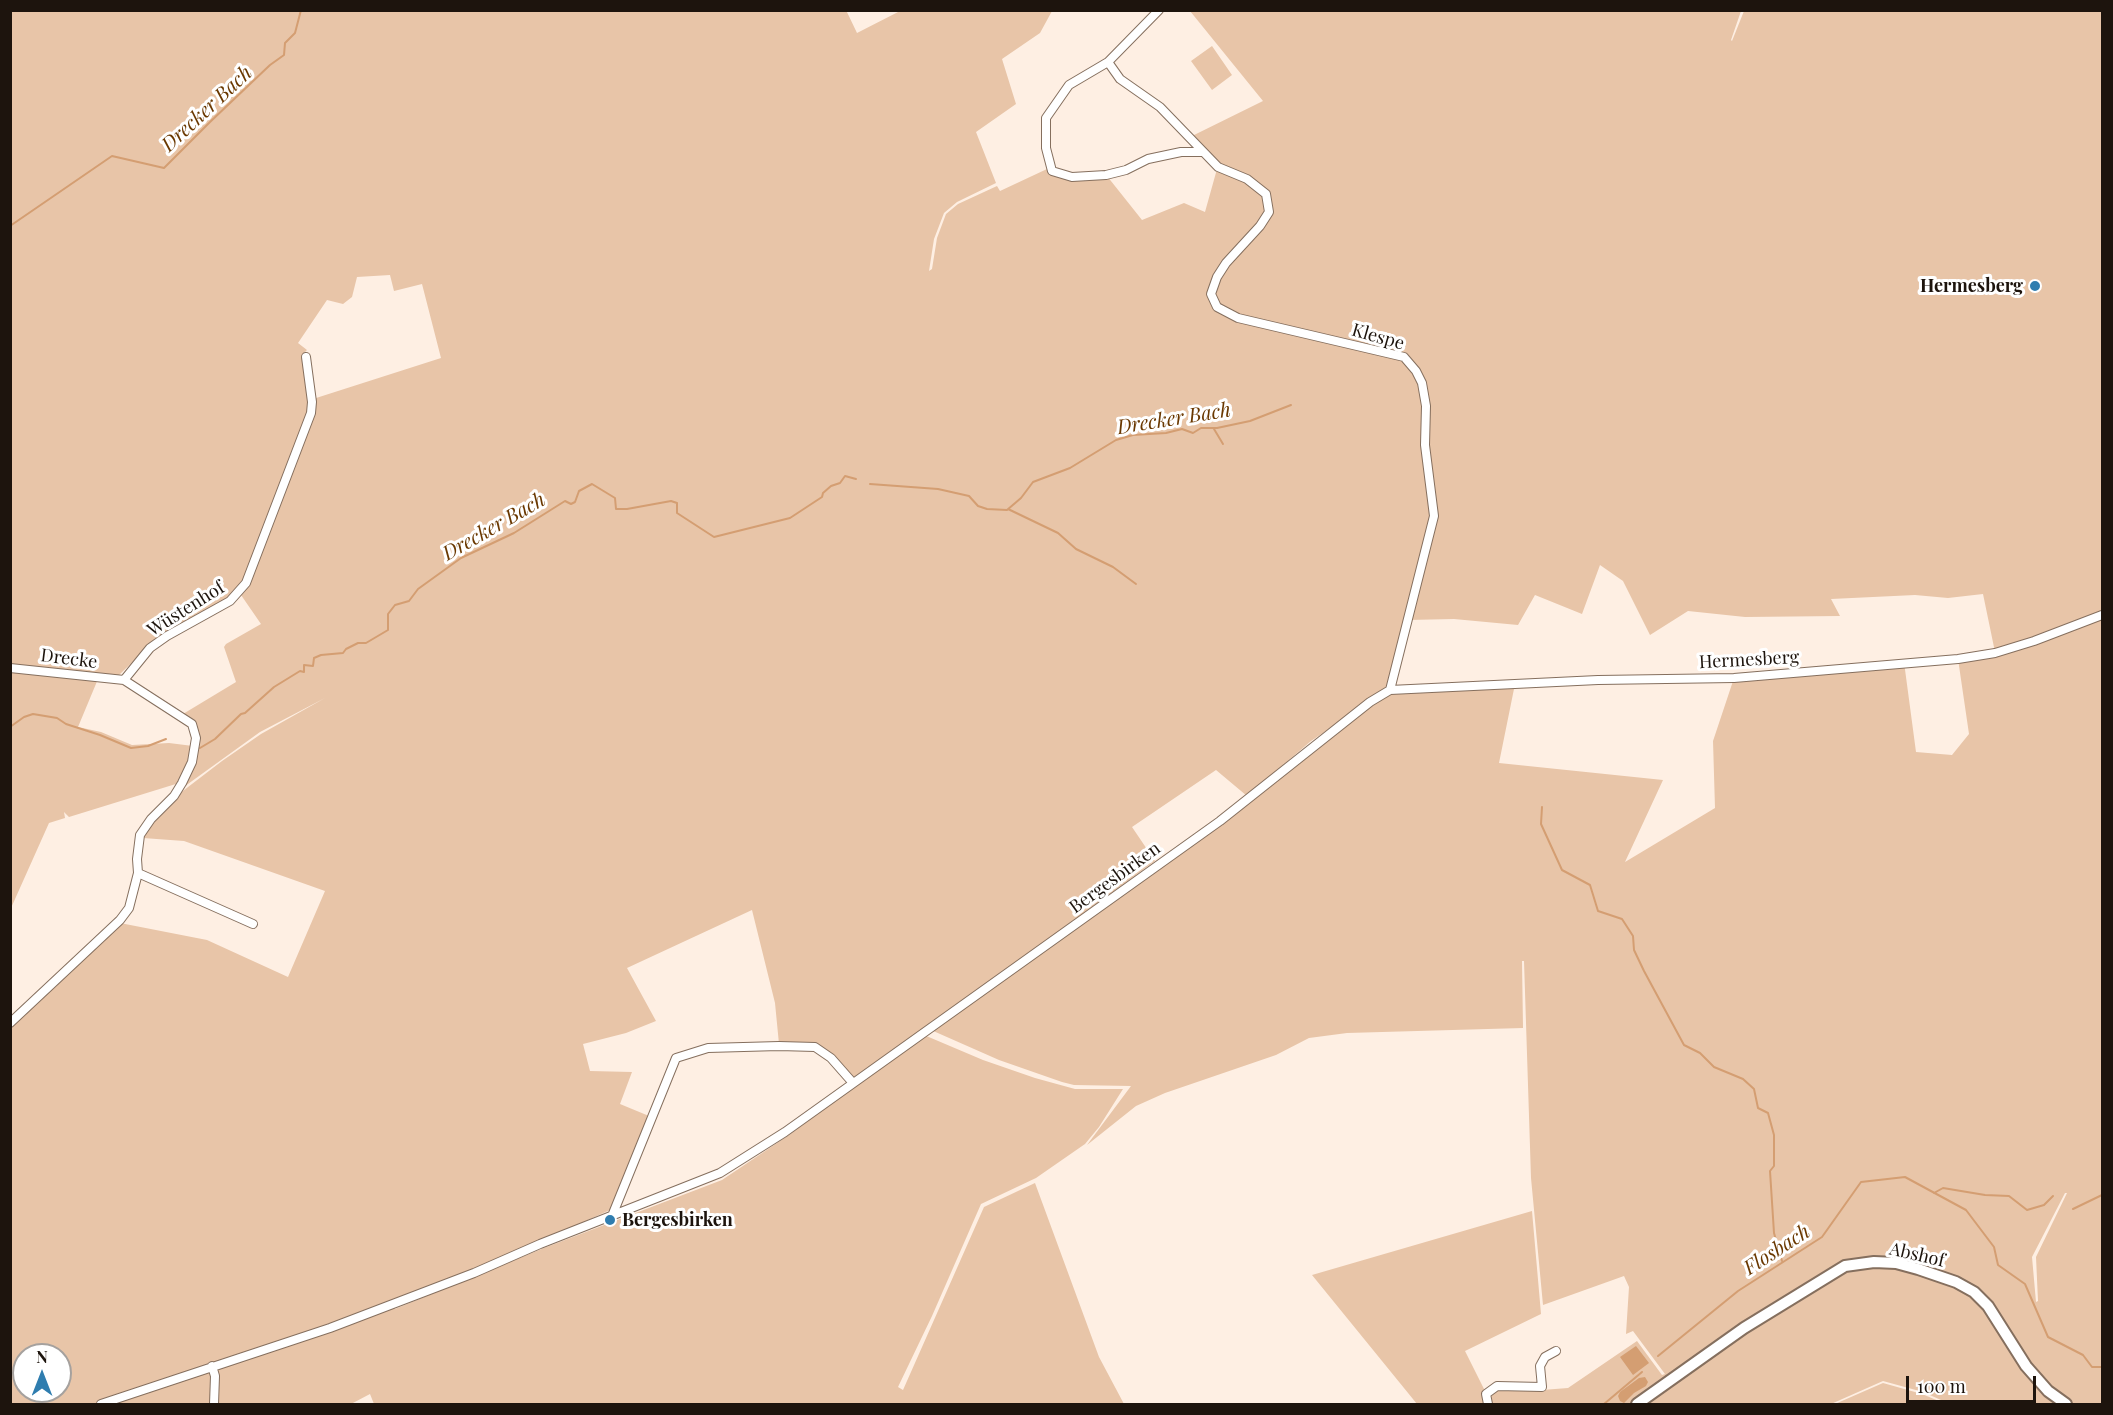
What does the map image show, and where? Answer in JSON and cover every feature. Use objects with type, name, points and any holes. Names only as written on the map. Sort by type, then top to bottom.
[{"type":"street","points":[[1159,10],[1108,62],[1069,85],[1046,118],[1046,148],[1052,171],[1072,177],[1106,175],[1126,170],[1148,159],[1181,152],[1202,152]]},
{"type":"street","name":"Klespe","points":[[1108,62],[1120,79],[1160,107],[1218,167],[1247,179],[1266,194],[1269,212],[1217,277],[1211,294],[1217,307],[1238,318],[1404,357],[1416,371],[1422,383],[1426,406],[1425,445],[1434,516],[1390,690]]},
{"type":"street","name":"Wüstenhof","points":[[124,680],[150,648],[167,636],[230,602],[246,583],[311,413],[312,402],[306,357]]},
{"type":"street","name":"Hermesberg","points":[[1390,690],[1598,680],[1734,678],[1958,659],[1995,653],[2103,615]]},
{"type":"street","name":"Drecke","points":[[10,668],[124,680]]},
{"type":"street","points":[[10,1023],[120,920],[129,908],[138,873],[140,835],[174,796],[192,762],[196,738],[192,724],[124,680]]},
{"type":"street","name":"Bergesbirken","points":[[101,1404],[330,1328],[474,1273],[720,1173],[785,1132],[1220,821],[1370,702],[1390,690]]},
{"type":"street","points":[[138,873],[253,924]]},
{"type":"street","points":[[612,1216],[676,1058],[708,1048],[815,1047],[831,1058],[853,1083]]},
{"type":"street","name":"Abshof","points":[[1637,1404],[1744,1328],[1845,1266],[1874,1262],[1896,1263],[1918,1269],[1956,1282],[1974,1292],[1988,1306],[2026,1366],[2048,1391],[2066,1404]]},
{"type":"street","points":[[1488,1404],[1486,1394],[1497,1386],[1542,1387],[1540,1366],[1545,1357],[1556,1351]]},
{"type":"street","points":[[212,1366],[216,1376],[214,1404]]},
{"type":"shaded area","points":[[846,10],[857,33],[900,11],[1052,11],[1040,33],[1002,59],[1016,104],[976,132],[996,183],[957,202],[944,213],[934,239],[929,271],[932,269],[937,238],[946,214],[958,204],[997,186],[1000,191],[1047,169],[1053,175],[1107,176],[1142,220],[1184,203],[1205,212],[1217,169],[1247,180],[1264,195],[1267,211],[1261,222],[1225,262],[1209,295],[1216,309],[1403,359],[1421,384],[1432,509],[1388,689],[1311,741],[1247,796],[1216,770],[1132,827],[1155,861],[931,1025],[853,1078],[844,1066],[818,1044],[779,1044],[775,1003],[752,910],[627,968],[656,1021],[626,1033],[583,1044],[590,1071],[632,1072],[620,1104],[649,1116],[612,1209],[540,1242],[392,1302],[395,1309],[544,1248],[722,1180],[789,1135],[924,1035],[983,1060],[1075,1089],[1123,1089],[1099,1127],[1085,1144],[1036,1178],[981,1204],[898,1387],[903,1390],[984,1207],[1035,1183],[1099,1357],[1124,1404],[374,1404],[370,1394],[351,1404],[11,1404],[11,1027],[120,923],[207,940],[288,977],[325,891],[184,841],[143,838],[153,821],[175,797],[261,734],[325,698],[260,732],[181,789],[198,737],[183,714],[236,682],[224,647],[261,624],[241,595],[248,585],[313,399],[441,358],[422,284],[394,291],[390,275],[357,277],[352,297],[343,304],[327,300],[298,343],[307,350],[304,353],[308,412],[244,582],[227,601],[148,647],[119,675],[108,676],[11,665],[11,11]]},
{"type":"shaded area","points":[[1190,11],[1741,11],[1732,41],[1744,11],[2102,11],[2102,1404],[1950,1404],[1923,1392],[1883,1381],[1831,1404],[1489,1404],[1487,1399],[1497,1388],[1542,1390],[1568,1388],[1637,1341],[1662,1375],[1665,1374],[1633,1331],[1626,1334],[1629,1287],[1624,1276],[1543,1305],[1531,1178],[1524,961],[1522,961],[1523,1028],[1347,1033],[1309,1038],[1276,1055],[1165,1093],[1136,1106],[1087,1145],[1131,1086],[1074,1085],[1062,1082],[999,1060],[931,1030],[1208,833],[1390,690],[1515,684],[1499,763],[1663,780],[1625,862],[1715,808],[1713,741],[1734,678],[1904,662],[1916,752],[1952,755],[1969,734],[1958,659],[1995,652],[1983,594],[1948,598],[1915,595],[1831,599],[1840,616],[1745,617],[1688,611],[1650,635],[1623,581],[1600,565],[1582,614],[1535,595],[1518,625],[1454,619],[1408,620],[1435,516],[1427,445],[1425,382],[1404,356],[1239,317],[1218,306],[1213,294],[1228,264],[1270,212],[1267,193],[1219,166],[1190,137],[1263,101]],"holes":[[[2067,1193],[2036,1257],[2038,1301],[2036,1302],[2032,1257]]]},
{"type":"shaded area","points":[[1212,46],[1232,75],[1212,90],[1191,61]]},
{"type":"shaded area","points":[[11,669],[98,679],[78,727],[101,732],[132,745],[169,743],[193,746],[179,783],[69,817],[64,812],[65,818],[49,823],[11,908]]},
{"type":"shaded area","points":[[1532,1211],[1541,1314],[1465,1351],[1486,1393],[1487,1404],[1417,1404],[1312,1275]]},
{"type":"shaded area","points":[[1636,1346],[1649,1363],[1633,1375],[1620,1357]]},
{"type":"shaded area","points":[[1645,1377],[1648,1382],[1646,1386],[1624,1403],[1620,1401],[1618,1396],[1620,1392],[1639,1378]]},
{"type":"shaded area","points":[[1883,1383],[1922,1394],[1946,1404],[1835,1404]]},
{"type":"waterway","name":"Drecker Bach","points":[[10,226],[112,156],[164,168],[270,65],[284,55],[285,43],[295,33],[301,10]]},
{"type":"waterway","name":"Drecker Bach","points":[[870,484],[938,489],[969,496],[978,506],[987,509],[1007,510],[1021,498],[1033,482],[1070,468],[1116,440],[1133,435],[1166,433],[1182,429],[1193,433],[1201,428],[1217,428],[1250,421],[1291,405]]},
{"type":"waterway","points":[[1214,429],[1223,444]]},
{"type":"waterway","name":"Drecker Bach","points":[[200,748],[215,739],[274,687],[300,671],[304,672],[304,665],[313,666],[314,658],[343,653],[346,649],[358,643],[366,643],[388,630],[388,614],[395,605],[409,601],[418,589],[461,558],[514,533],[565,501],[571,504],[575,502],[579,491],[592,484],[615,498],[616,509],[671,501],[677,503],[677,513],[714,537],[790,518],[822,497],[823,493],[831,486],[840,483],[845,476],[856,479]]},
{"type":"waterway","points":[[1008,509],[1058,533],[1076,549],[1113,567],[1136,584]]},
{"type":"waterway","name":"Drecker Bach","points":[[10,727],[24,717],[33,714],[57,718],[66,724],[131,748],[148,746],[166,739]]},
{"type":"waterway","points":[[1542,807],[1541,824],[1562,870],[1590,885],[1598,911],[1622,919],[1633,936],[1634,950],[1644,971],[1684,1045],[1700,1053],[1714,1067],[1743,1079],[1754,1089],[1758,1108],[1768,1113],[1774,1135],[1774,1166],[1770,1171],[1774,1233],[1782,1261]]},
{"type":"waterway","name":"Flosbach","points":[[1658,1356],[1738,1291],[1822,1237],[1861,1182],[1905,1177],[1966,1210],[1994,1247],[1998,1265],[2025,1284],[2048,1337],[2083,1355],[2092,1367],[2102,1367]]},
{"type":"waterway","points":[[1934,1193],[1943,1188],[1985,1195],[2009,1196],[2027,1210],[2044,1205],[2053,1196]]},
{"type":"waterway","points":[[2073,1209],[2102,1195]]},
{"type":"waterway","name":"Flosbach","points":[[1604,1404],[1642,1372]]},
{"type":"place","name":"Hermesberg","points":[[2035,286]]},
{"type":"place","name":"Bergesbirken","points":[[610,1220]]}]
